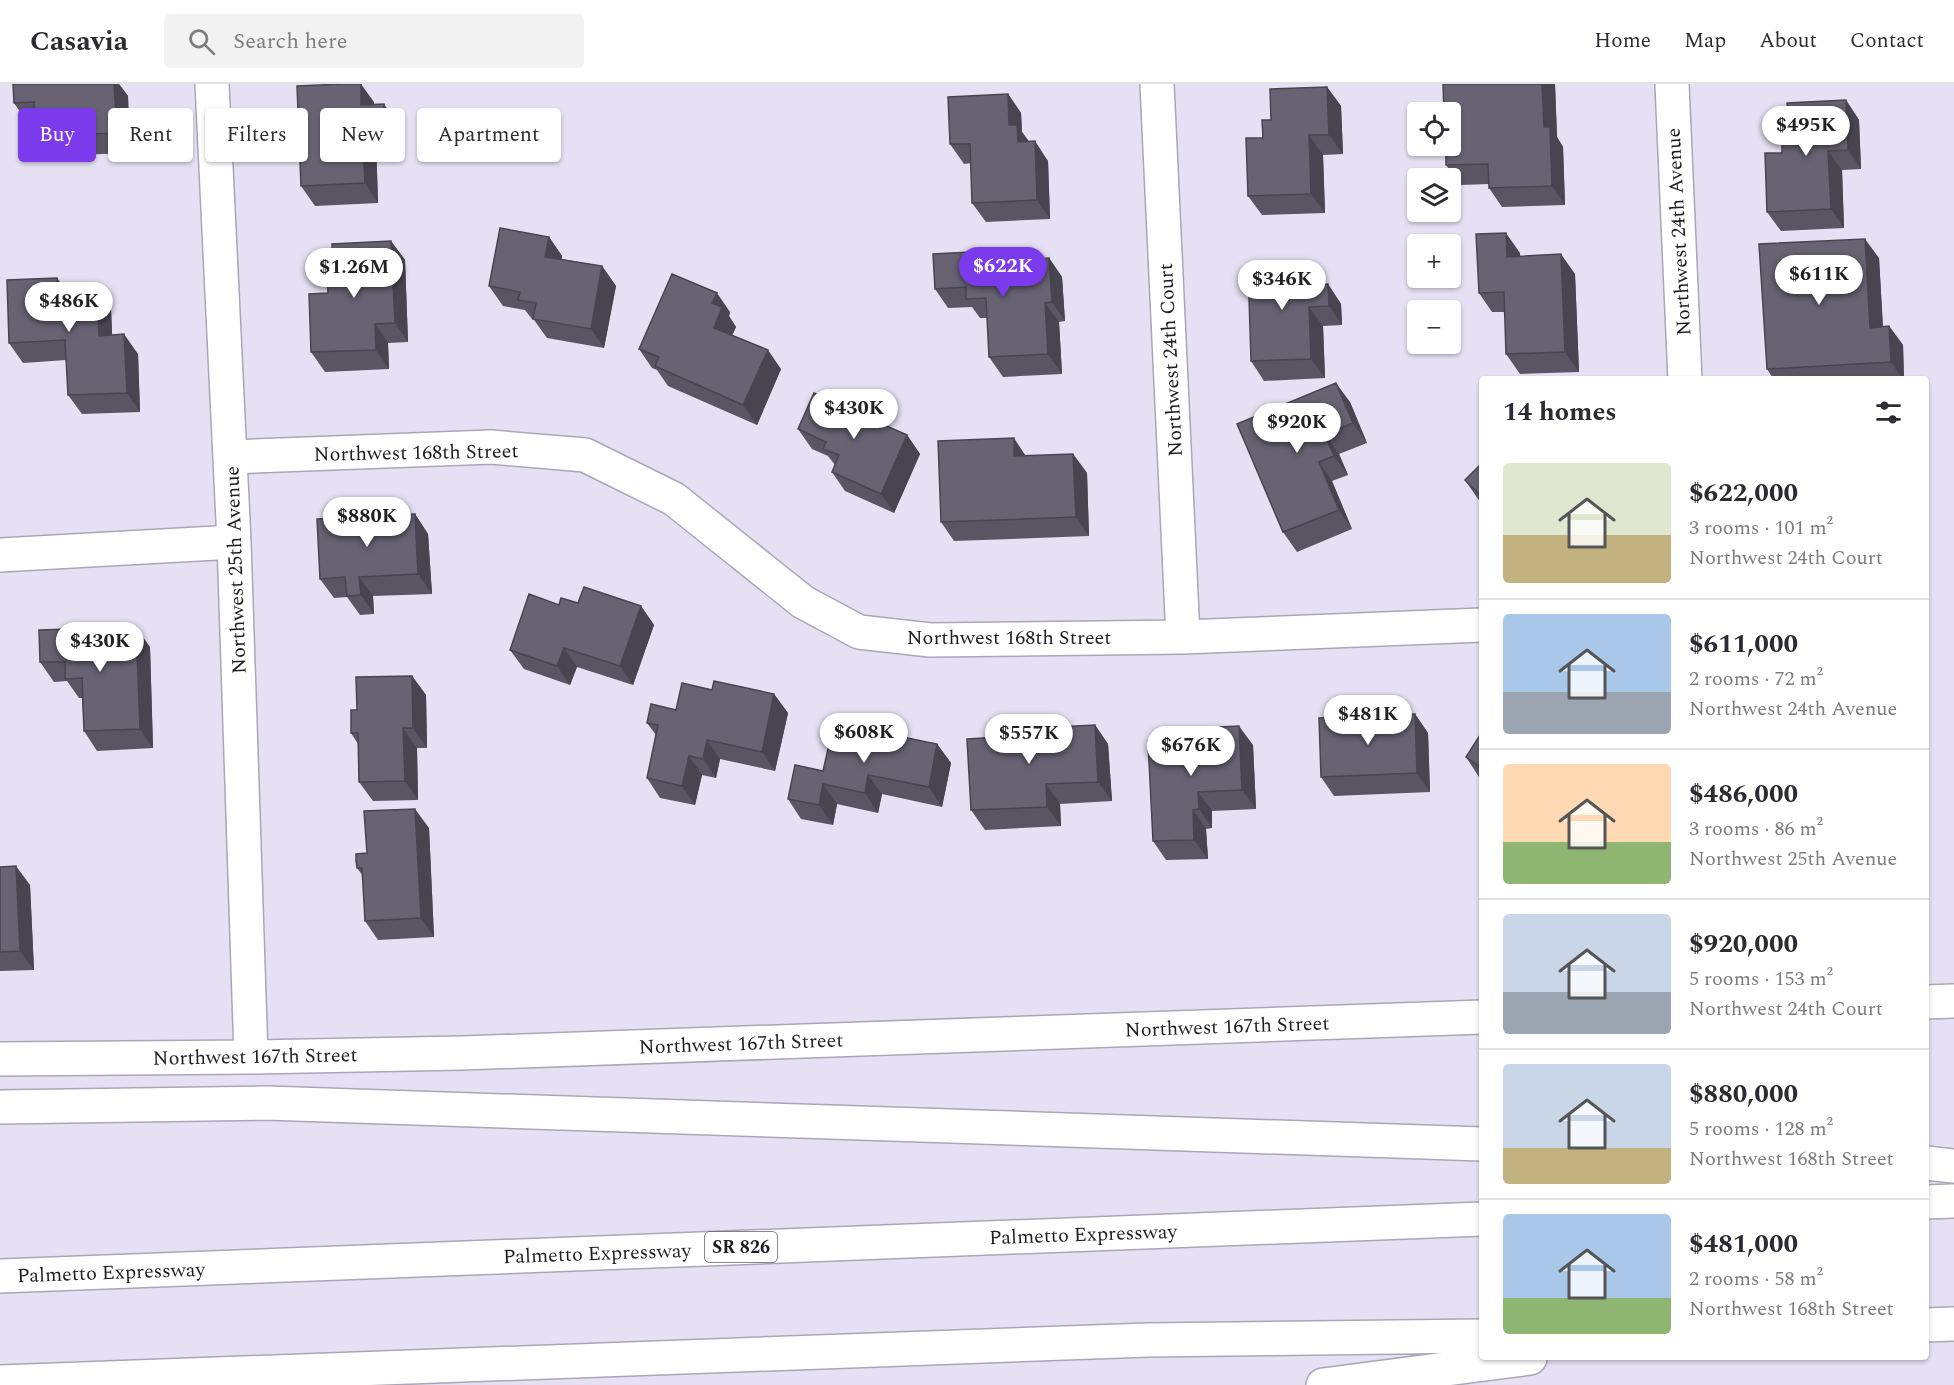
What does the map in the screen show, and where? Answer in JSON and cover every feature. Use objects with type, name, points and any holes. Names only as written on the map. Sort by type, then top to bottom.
[{"type":"main road","name":"Northwest 25th Avenue","points":[[212,84],[234,542],[251,1057]]},
{"type":"main road","name":"Northwest 24th Court","points":[[1157,84],[1183,637]]},
{"type":"main road","name":"Northwest 24th Avenue","points":[[1672,84],[1685,376]]},
{"type":"main road","name":"Northwest 168th Street","points":[[230,458],[491,447],[585,454],[674,499],[803,602],[859,632],[930,640],[1183,637],[1479,625]]},
{"type":"main road","points":[[0,555],[234,542]]},
{"type":"main road","points":[[1929,1002],[1954,1001]]},
{"type":"main road","name":"Northwest 167th Street","points":[[0,1059],[464,1053],[1479,1017]]},
{"type":"main road","points":[[0,1107],[267,1103],[1479,1144]]},
{"type":"main road","points":[[1929,1163],[1954,1166]]},
{"type":"main road","points":[[1929,1202],[1954,1201]]},
{"type":"main road","name":"Palmetto Expressway","points":[[0,1276],[1479,1219]]},
{"type":"main road","points":[[1929,1325],[1954,1324]]},
{"type":"main road","points":[[0,1382],[1148,1340],[1479,1336]]},
{"type":"main road","points":[[1323,1385],[1515,1360]]},
{"type":"building","points":[[13,84],[114,84],[115,108],[108,108],[108,133],[96,134],[96,108],[34,108],[34,102],[14,103]]},
{"type":"building","points":[[361,84],[361,105],[384,104],[384,108],[320,108],[320,162],[364,162],[365,183],[301,186],[300,162],[308,162],[308,108],[298,108],[297,86]]},
{"type":"building","points":[[1443,84],[1542,84],[1544,127],[1550,127],[1552,186],[1489,188],[1488,164],[1446,165],[1446,156],[1461,156],[1461,102],[1444,102]]},
{"type":"building","points":[[1327,87],[1329,135],[1309,135],[1311,194],[1248,196],[1246,138],[1263,138],[1262,120],[1271,120],[1270,89]]},
{"type":"building","points":[[1008,94],[1009,125],[1017,125],[1018,142],[1035,141],[1037,200],[972,203],[970,144],[950,144],[948,97]]},
{"type":"building","points":[[1846,100],[1848,150],[1828,151],[1831,209],[1767,212],[1765,153],[1782,153],[1782,135],[1789,135],[1787,103]]},
{"type":"building","points":[[500,228],[549,237],[545,257],[602,266],[591,329],[533,319],[536,303],[518,300],[520,292],[489,286]]},
{"type":"building","points":[[1506,233],[1507,257],[1561,254],[1565,352],[1506,354],[1504,292],[1479,293],[1476,234]]},
{"type":"building","points":[[1865,239],[1870,328],[1889,326],[1891,362],[1767,369],[1759,244]]},
{"type":"building","points":[[391,241],[395,323],[375,324],[376,350],[311,352],[309,294],[328,293],[327,276],[333,275],[332,244]]},
{"type":"building","points":[[990,251],[990,262],[1049,258],[1052,302],[1045,303],[1048,354],[989,357],[986,298],[966,299],[966,287],[935,289],[933,254]]},
{"type":"building","points":[[1307,263],[1308,285],[1328,284],[1329,306],[1309,307],[1311,359],[1251,361],[1248,266]]},
{"type":"building","points":[[672,274],[717,293],[712,303],[722,307],[714,328],[768,350],[743,405],[655,366],[659,357],[639,349]]},
{"type":"building","points":[[57,278],[58,292],[97,290],[99,336],[124,334],[127,393],[68,395],[65,340],[9,343],[7,280]]},
{"type":"building","points":[[1336,383],[1353,423],[1325,435],[1334,456],[1319,462],[1339,510],[1283,532],[1237,424]]},
{"type":"building","points":[[850,390],[866,396],[859,414],[907,435],[881,494],[832,472],[839,455],[823,449],[826,442],[798,429],[814,393],[843,406]]},
{"type":"building","points":[[1014,438],[1014,456],[1073,454],[1076,517],[941,522],[938,441]]},
{"type":"building","points":[[1479,466],[1479,494],[1465,480]]},
{"type":"building","points":[[415,514],[418,574],[359,577],[361,595],[347,596],[345,577],[320,579],[317,519]]},
{"type":"building","points":[[584,587],[641,606],[620,666],[564,648],[557,666],[510,650],[529,594],[559,605],[561,598],[578,603]]},
{"type":"building","points":[[136,627],[140,729],[84,731],[82,678],[65,679],[65,662],[40,662],[39,630]]},
{"type":"building","points":[[412,676],[413,728],[403,728],[405,781],[359,782],[358,733],[351,733],[351,710],[357,710],[356,677]]},
{"type":"building","points":[[714,681],[774,694],[762,752],[707,740],[703,759],[689,756],[682,786],[647,778],[658,725],[647,723],[651,704],[676,710],[682,683],[712,690]]},
{"type":"building","points":[[1415,714],[1417,773],[1321,777],[1319,718]]},
{"type":"building","points":[[1095,725],[1098,782],[1046,784],[1047,807],[971,810],[967,739],[999,737],[999,730]]},
{"type":"building","points":[[1239,726],[1242,790],[1198,792],[1199,809],[1193,810],[1194,840],[1153,841],[1148,741],[1196,739],[1196,728]]},
{"type":"building","points":[[833,727],[862,733],[864,727],[884,731],[882,741],[901,745],[902,737],[937,744],[929,787],[868,775],[865,793],[823,784],[819,805],[788,799],[795,765],[823,771]]},
{"type":"building","points":[[1479,737],[1479,766],[1466,757]]},
{"type":"building","points":[[415,809],[421,918],[365,921],[362,868],[357,868],[356,861],[356,854],[367,853],[364,811]]},
{"type":"building","points":[[16,866],[20,951],[0,952],[0,867]]}]
